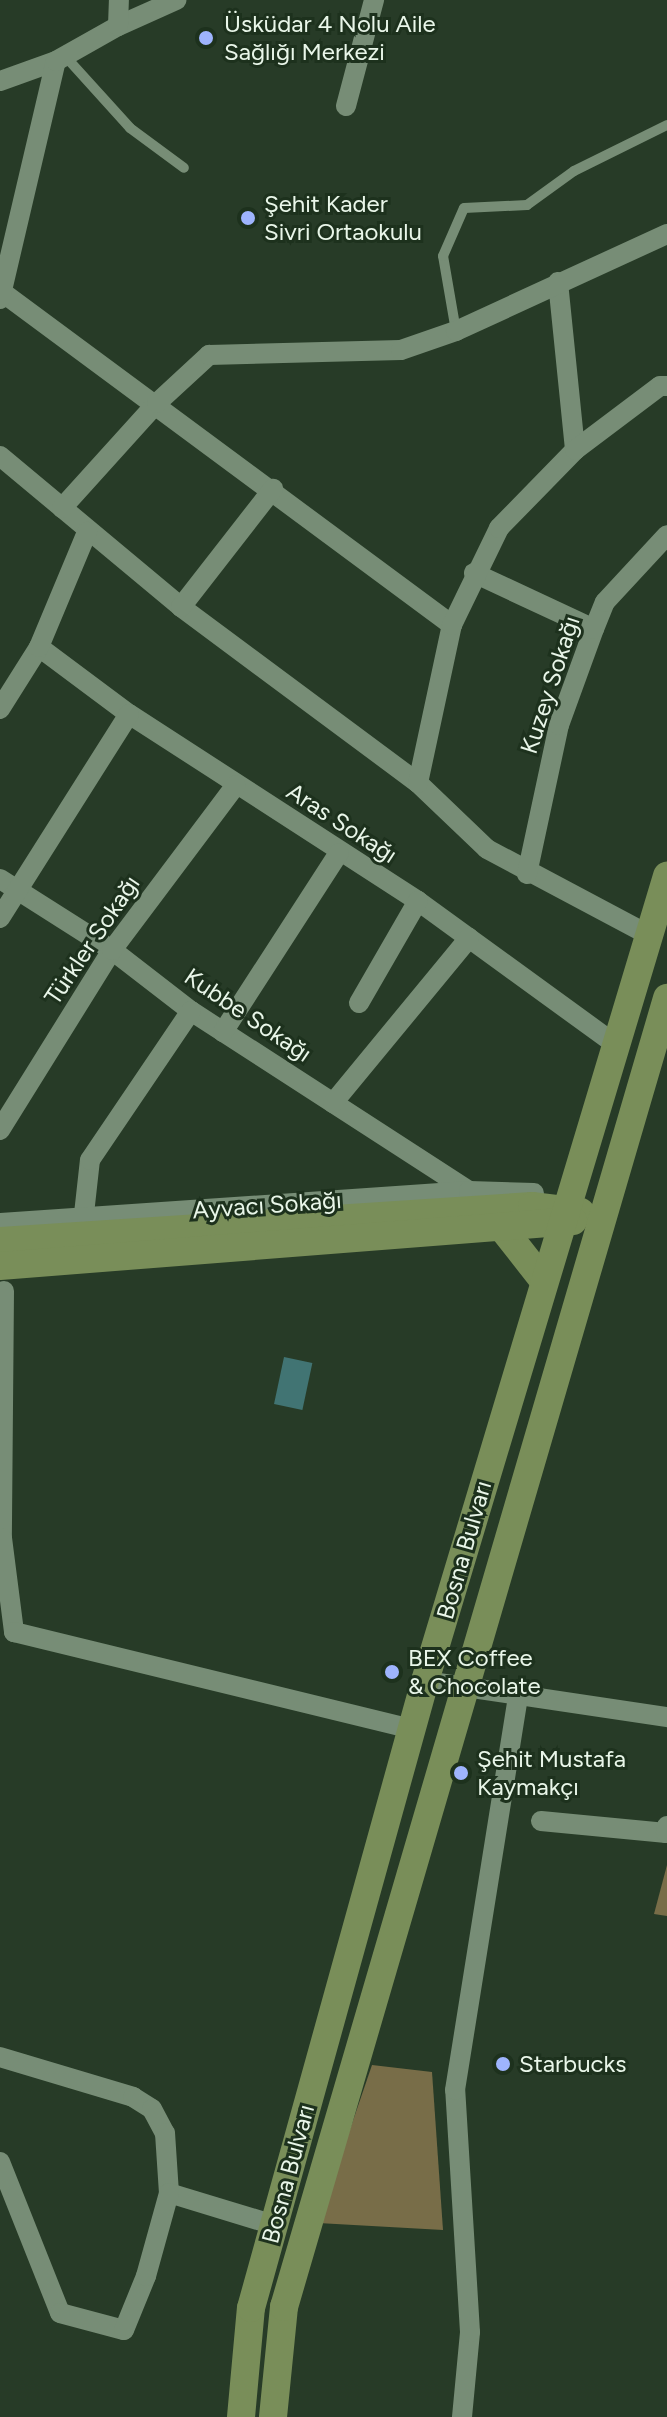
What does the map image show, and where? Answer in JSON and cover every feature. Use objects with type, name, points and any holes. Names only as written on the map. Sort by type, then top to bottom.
[{"type":"main road","name":"Bosna Bulvarı","points":[[241,2417],[251,2308],[425,1681],[543,1280],[667,876]]},
{"type":"main road","name":"Bosna Bulvarı","points":[[273,2417],[284,2307],[603,1219],[653,1090],[667,998]]},
{"type":"main road","points":[[0,1241],[533,1199],[603,1219]]},
{"type":"main road","name":"Ayvacı Sokağı","points":[[2,1279],[503,1229],[565,1207]]},
{"type":"main road","points":[[503,1229],[543,1280]]},
{"type":"street","points":[[118,26],[119,0]]},
{"type":"street","points":[[0,81],[60,58],[118,26],[176,0]]},
{"type":"street","points":[[346,106],[374,0]]},
{"type":"street","points":[[60,58],[1,295],[157,403],[452,625]]},
{"type":"street","points":[[62,508],[157,403],[209,355],[401,350],[456,331],[667,234]]},
{"type":"street","points":[[558,282],[575,450]]},
{"type":"street","points":[[418,783],[452,625],[474,573],[499,528],[575,450],[660,386],[667,386]]},
{"type":"street","points":[[0,456],[87,532],[181,607],[418,783],[487,849],[527,874],[649,935]]},
{"type":"street","points":[[181,607],[273,489]]},
{"type":"street","points":[[0,709],[39,647],[87,532]]},
{"type":"street","name":"Kuzey Sokağı","points":[[527,874],[559,725],[605,602],[667,535]]},
{"type":"street","points":[[474,573],[594,629]]},
{"type":"street","name":"Aras Sokağı","points":[[39,647],[129,714],[339,853],[418,901],[616,1045]]},
{"type":"street","points":[[0,918],[129,714]]},
{"type":"street","name":"Türkler Sokağı","points":[[0,1130],[112,950],[236,785]]},
{"type":"street","points":[[223,1032],[339,853]]},
{"type":"street","name":"Kubbe Sokağı","points":[[0,879],[112,950],[191,1011],[469,1191]]},
{"type":"street","points":[[359,1003],[418,901]]},
{"type":"street","points":[[333,1103],[469,938]]},
{"type":"street","points":[[84,1214],[90,1160],[191,1011]]},
{"type":"street","name":"Ayvacı Sokağı","points":[[0,1223],[84,1214],[469,1191],[533,1199]]},
{"type":"street","points":[[2,1279],[2,1538],[14,1632],[412,1729]]},
{"type":"street","points":[[425,1681],[667,1717]]},
{"type":"street","points":[[462,2417],[470,2332],[455,2090],[518,1695]]},
{"type":"street","points":[[541,1821],[666,1829]]},
{"type":"street","points":[[0,2057],[133,2097],[152,2109],[165,2133],[169,2193],[146,2276],[124,2330],[60,2313],[0,2162]]},
{"type":"street","points":[[169,2193],[274,2225]]},
{"type":"lane","points":[[60,58],[130,128],[184,168]]},
{"type":"lane","points":[[456,331],[443,256],[464,208],[527,205],[574,171],[667,125]]},
{"type":"shaded area","points":[[667,1865],[667,1916],[654,1914]]},
{"type":"shaded area","points":[[372,2065],[432,2072],[443,2230],[318,2223]]},
{"type":"water","points":[[284,1357],[312,1363],[302,1410],[274,1404]]},
{"type":"place","name":"Üsküdar 4 Nolu Aile Sağlığı Merkezi","points":[[206,38]]},
{"type":"place","name":"Şehit Kader Sivri Ortaokulu","points":[[248,218]]},
{"type":"place","name":"BEX Coffee & Chocolate","points":[[392,1672]]},
{"type":"place","name":"Şehit Mustafa Kaymakçı","points":[[461,1773]]},
{"type":"place","name":"Starbucks","points":[[503,2064]]}]
